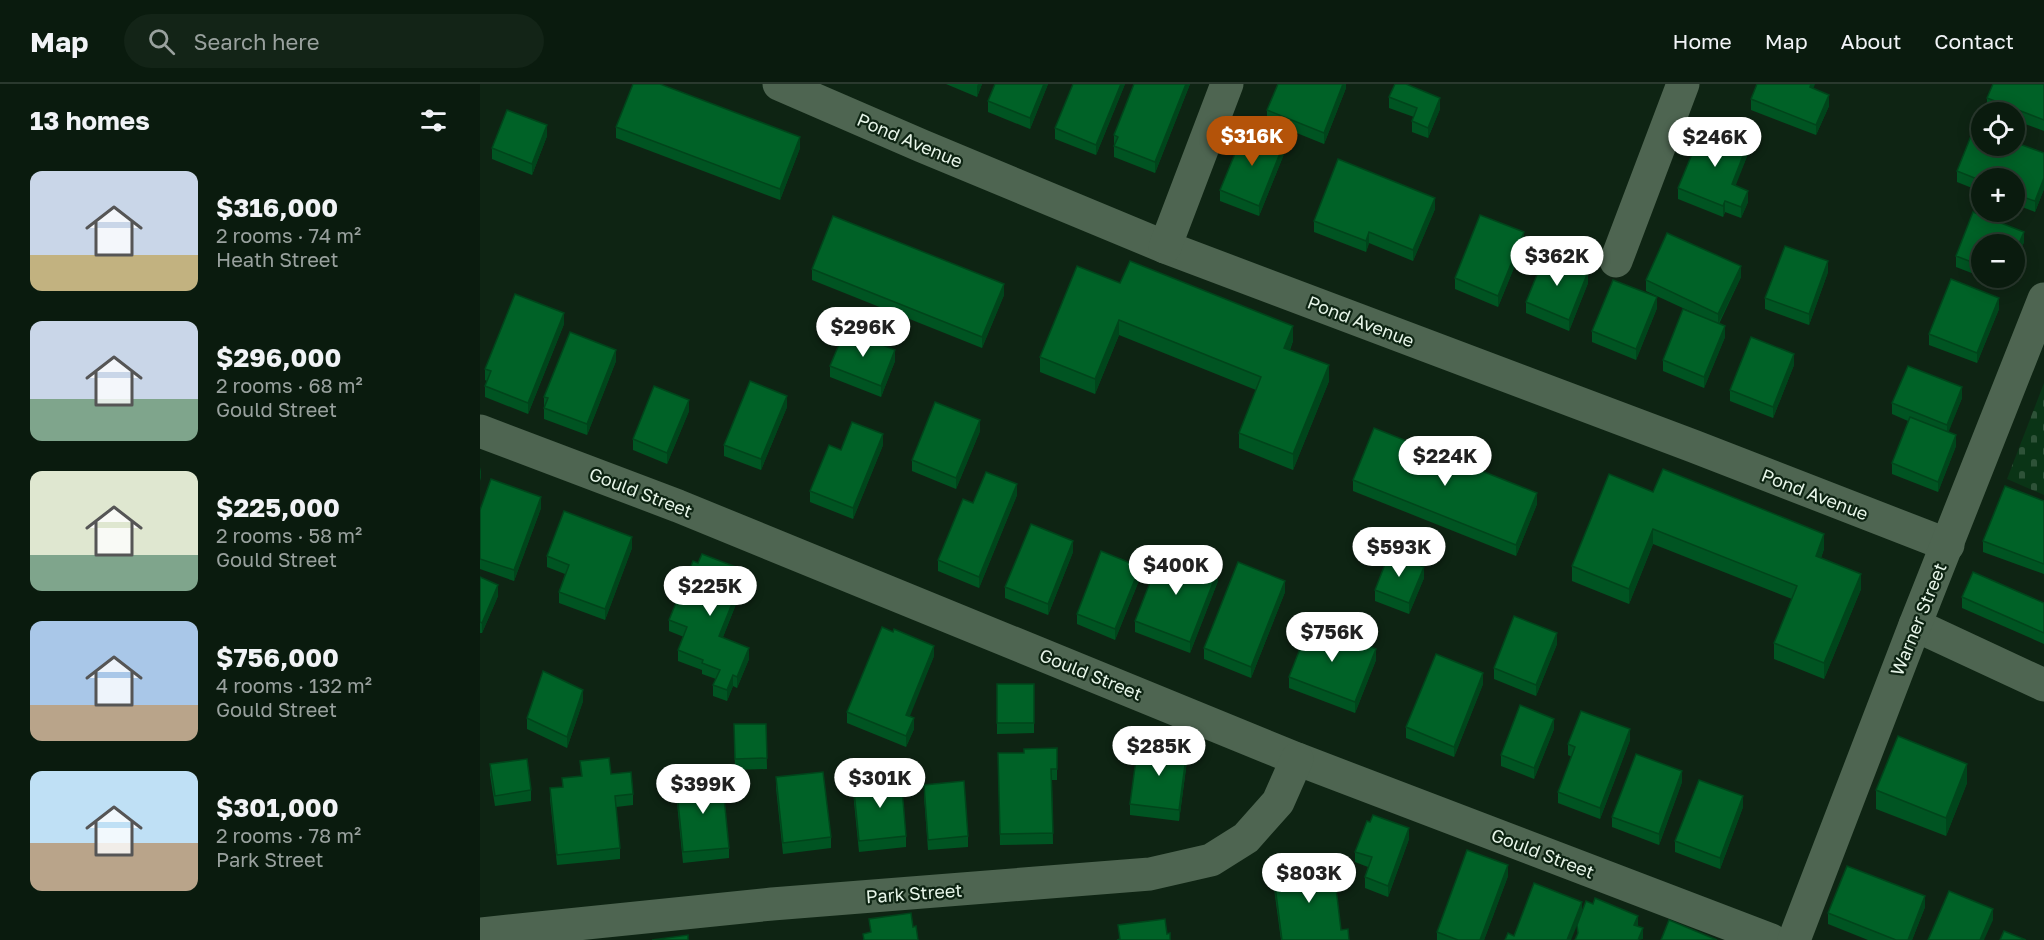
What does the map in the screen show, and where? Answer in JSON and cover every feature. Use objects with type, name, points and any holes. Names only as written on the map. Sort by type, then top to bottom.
[{"type":"street","name":"Pond Avenue","points":[[779,84],[933,151],[1165,247],[1693,446],[1948,545]]},
{"type":"street","points":[[1165,247],[1227,84]]},
{"type":"street","points":[[1616,261],[1683,84]]},
{"type":"street","name":"Warner Street","points":[[1794,940],[2044,299]]},
{"type":"street","name":"Gould Street","points":[[480,430],[678,506],[1297,759],[1771,940]]},
{"type":"street","points":[[1915,625],[2044,685]]},
{"type":"street","name":"Park Street","points":[[480,934],[772,904],[1150,874],[1211,860],[1246,838],[1278,802],[1297,759]]},
{"type":"green space","points":[[2044,383],[2044,495],[2007,479]]},
{"type":"building","points":[[633,84],[660,84],[800,137],[780,189],[616,127]]},
{"type":"building","points":[[995,84],[1044,84],[1030,118],[988,101]]},
{"type":"building","points":[[1073,84],[1121,84],[1096,145],[1055,128]]},
{"type":"building","points":[[1134,84],[1186,84],[1155,162],[1114,146],[1118,137],[1114,135]]},
{"type":"building","points":[[1278,84],[1343,84],[1324,133],[1267,110]]},
{"type":"building","points":[[1395,84],[1406,84],[1440,98],[1428,128],[1412,121],[1417,108],[1389,97]]},
{"type":"building","points":[[1757,84],[1811,84],[1810,87],[1829,95],[1816,125],[1751,99]]},
{"type":"building","points":[[1993,84],[2044,84],[2044,120],[2025,113],[2025,102],[1997,102],[1987,98]]},
{"type":"building","points":[[507,110],[547,125],[532,164],[492,148]]},
{"type":"building","points":[[1704,125],[1748,143],[1732,184],[1748,191],[1741,207],[1725,201],[1723,206],[1678,188]]},
{"type":"building","points":[[1246,127],[1284,143],[1259,206],[1220,190]]},
{"type":"building","points":[[1971,136],[1971,156],[2025,156],[2025,146],[2044,153],[2044,178],[2035,201],[2025,198],[2025,168],[1971,168],[1971,177],[1957,171]]},
{"type":"building","points":[[1338,159],[1435,198],[1413,250],[1369,232],[1366,241],[1314,221]]},
{"type":"building","points":[[1480,215],[1524,232],[1498,296],[1455,278]]},
{"type":"building","points":[[833,216],[1004,284],[982,337],[812,269]]},
{"type":"building","points":[[1971,217],[1971,222],[1998,222],[2024,232],[2023,234],[1971,234],[1971,262],[1956,256]]},
{"type":"building","points":[[1667,233],[1741,266],[1718,314],[1646,280]]},
{"type":"building","points":[[1785,246],[1828,261],[1809,314],[1765,298]]},
{"type":"building","points":[[1545,255],[1588,272],[1569,320],[1526,302]]},
{"type":"building","points":[[1130,261],[1293,326],[1284,348],[1329,365],[1293,454],[1239,433],[1261,377],[1119,320],[1095,379],[1040,357],[1077,266],[1120,283]]},
{"type":"building","points":[[1951,279],[1999,298],[1977,353],[1929,334]]},
{"type":"building","points":[[1613,280],[1657,297],[1636,349],[1592,331]]},
{"type":"building","points":[[515,294],[564,313],[528,403],[485,386],[491,371],[485,369]]},
{"type":"building","points":[[1683,309],[1725,326],[1704,377],[1663,360]]},
{"type":"building","points":[[845,330],[895,350],[881,386],[830,366]]},
{"type":"building","points":[[570,332],[616,350],[587,424],[544,408],[548,398],[544,397]]},
{"type":"building","points":[[1751,337],[1794,354],[1773,407],[1730,390]]},
{"type":"building","points":[[1908,366],[1962,387],[1947,425],[1892,403]]},
{"type":"building","points":[[750,381],[787,396],[761,459],[724,445]]},
{"type":"building","points":[[654,386],[689,400],[667,453],[633,439]]},
{"type":"building","points":[[935,402],[980,420],[956,478],[912,460]]},
{"type":"building","points":[[1910,417],[1956,435],[1938,482],[1892,463]]},
{"type":"building","points":[[852,422],[883,434],[853,508],[810,491],[829,445],[841,450]]},
{"type":"building","points":[[1374,428],[1537,493],[1516,545],[1353,480]]},
{"type":"building","points":[[1663,469],[1824,534],[1816,556],[1861,574],[1824,663],[1774,643],[1797,586],[1653,529],[1629,589],[1572,566],[1609,474],[1653,492]]},
{"type":"building","points":[[986,472],[1017,484],[979,577],[938,560],[963,499],[973,503]]},
{"type":"building","points":[[491,479],[541,497],[514,570],[480,559],[480,510]]},
{"type":"building","points":[[2005,486],[2044,501],[2044,564],[1983,541]]},
{"type":"building","points":[[564,511],[632,537],[605,609],[559,592],[569,565],[547,556]]},
{"type":"building","points":[[1031,524],[1073,541],[1048,604],[1005,587]]},
{"type":"building","points":[[1163,549],[1218,570],[1190,642],[1135,621]]},
{"type":"building","points":[[1101,551],[1140,567],[1115,629],[1077,614]]},
{"type":"building","points":[[702,554],[741,569],[736,581],[740,584],[719,636],[749,648],[737,677],[733,675],[727,690],[713,685],[720,670],[678,650],[687,627],[669,620],[693,561],[698,563]]},
{"type":"building","points":[[1389,554],[1424,567],[1409,603],[1375,590]]},
{"type":"building","points":[[1238,562],[1285,581],[1251,667],[1204,648]]},
{"type":"building","points":[[1973,572],[2044,603],[2044,633],[1962,597]]},
{"type":"building","points":[[480,577],[498,585],[482,623],[480,622]]},
{"type":"building","points":[[1514,616],[1557,633],[1536,685],[1494,668]]},
{"type":"building","points":[[1310,623],[1376,649],[1355,702],[1289,677]]},
{"type":"building","points":[[882,627],[893,632],[894,629],[934,646],[906,715],[914,718],[906,736],[847,712]]},
{"type":"building","points":[[1436,654],[1483,673],[1454,747],[1406,727]]},
{"type":"building","points":[[543,671],[583,690],[567,737],[527,718]]},
{"type":"building","points":[[997,684],[1034,684],[1034,723],[997,723]]},
{"type":"building","points":[[1520,705],[1554,719],[1534,768],[1501,755]]},
{"type":"building","points":[[1581,711],[1630,729],[1600,808],[1558,792],[1575,747],[1568,744]]},
{"type":"building","points":[[734,724],[766,724],[767,758],[735,759]]},
{"type":"building","points":[[1898,736],[1967,764],[1946,818],[1876,790]]},
{"type":"building","points":[[1138,745],[1187,750],[1179,810],[1130,804]]},
{"type":"building","points":[[1057,748],[1057,769],[1051,769],[1053,833],[1000,834],[998,753],[1024,753],[1024,749]]},
{"type":"building","points":[[1636,754],[1682,771],[1659,834],[1612,817]]},
{"type":"building","points":[[609,758],[611,774],[631,772],[633,794],[615,796],[620,848],[557,855],[550,788],[563,787],[562,778],[582,776],[580,761]]},
{"type":"building","points":[[527,759],[531,790],[495,796],[490,764]]},
{"type":"building","points":[[823,772],[831,837],[783,843],[776,777]]},
{"type":"building","points":[[722,777],[729,848],[683,852],[676,782]]},
{"type":"building","points":[[901,777],[906,836],[859,841],[853,781]]},
{"type":"building","points":[[1699,780],[1743,796],[1720,858],[1675,841]]},
{"type":"building","points":[[964,781],[968,836],[928,840],[924,785]]},
{"type":"building","points":[[1373,815],[1409,828],[1388,886],[1365,877],[1372,857],[1355,852],[1367,821],[1370,822]]},
{"type":"building","points":[[1467,850],[1508,865],[1480,940],[1458,940],[1437,932]]},
{"type":"building","points":[[1333,863],[1341,930],[1348,929],[1349,940],[1282,940],[1273,870]]},
{"type":"building","points":[[1847,866],[1925,896],[1908,940],[1896,940],[1828,913]]},
{"type":"building","points":[[1534,883],[1582,902],[1567,940],[1505,940],[1508,933],[1514,936]]},
{"type":"building","points":[[1949,891],[1993,909],[1980,940],[1928,940]]},
{"type":"building","points":[[1595,898],[1638,916],[1634,925],[1643,928],[1638,940],[1575,940],[1578,933],[1577,925],[1586,901],[1593,904]]},
{"type":"building","points":[[911,913],[918,940],[864,940],[863,934],[871,932],[869,919]]},
{"type":"building","points":[[1165,919],[1170,940],[1117,940],[1120,939],[1118,925]]},
{"type":"building","points":[[1669,920],[1717,940],[1661,940]]},
{"type":"building","points":[[2004,931],[2026,940],[2000,940]]},
{"type":"building","points":[[688,935],[688,940],[652,940]]}]
